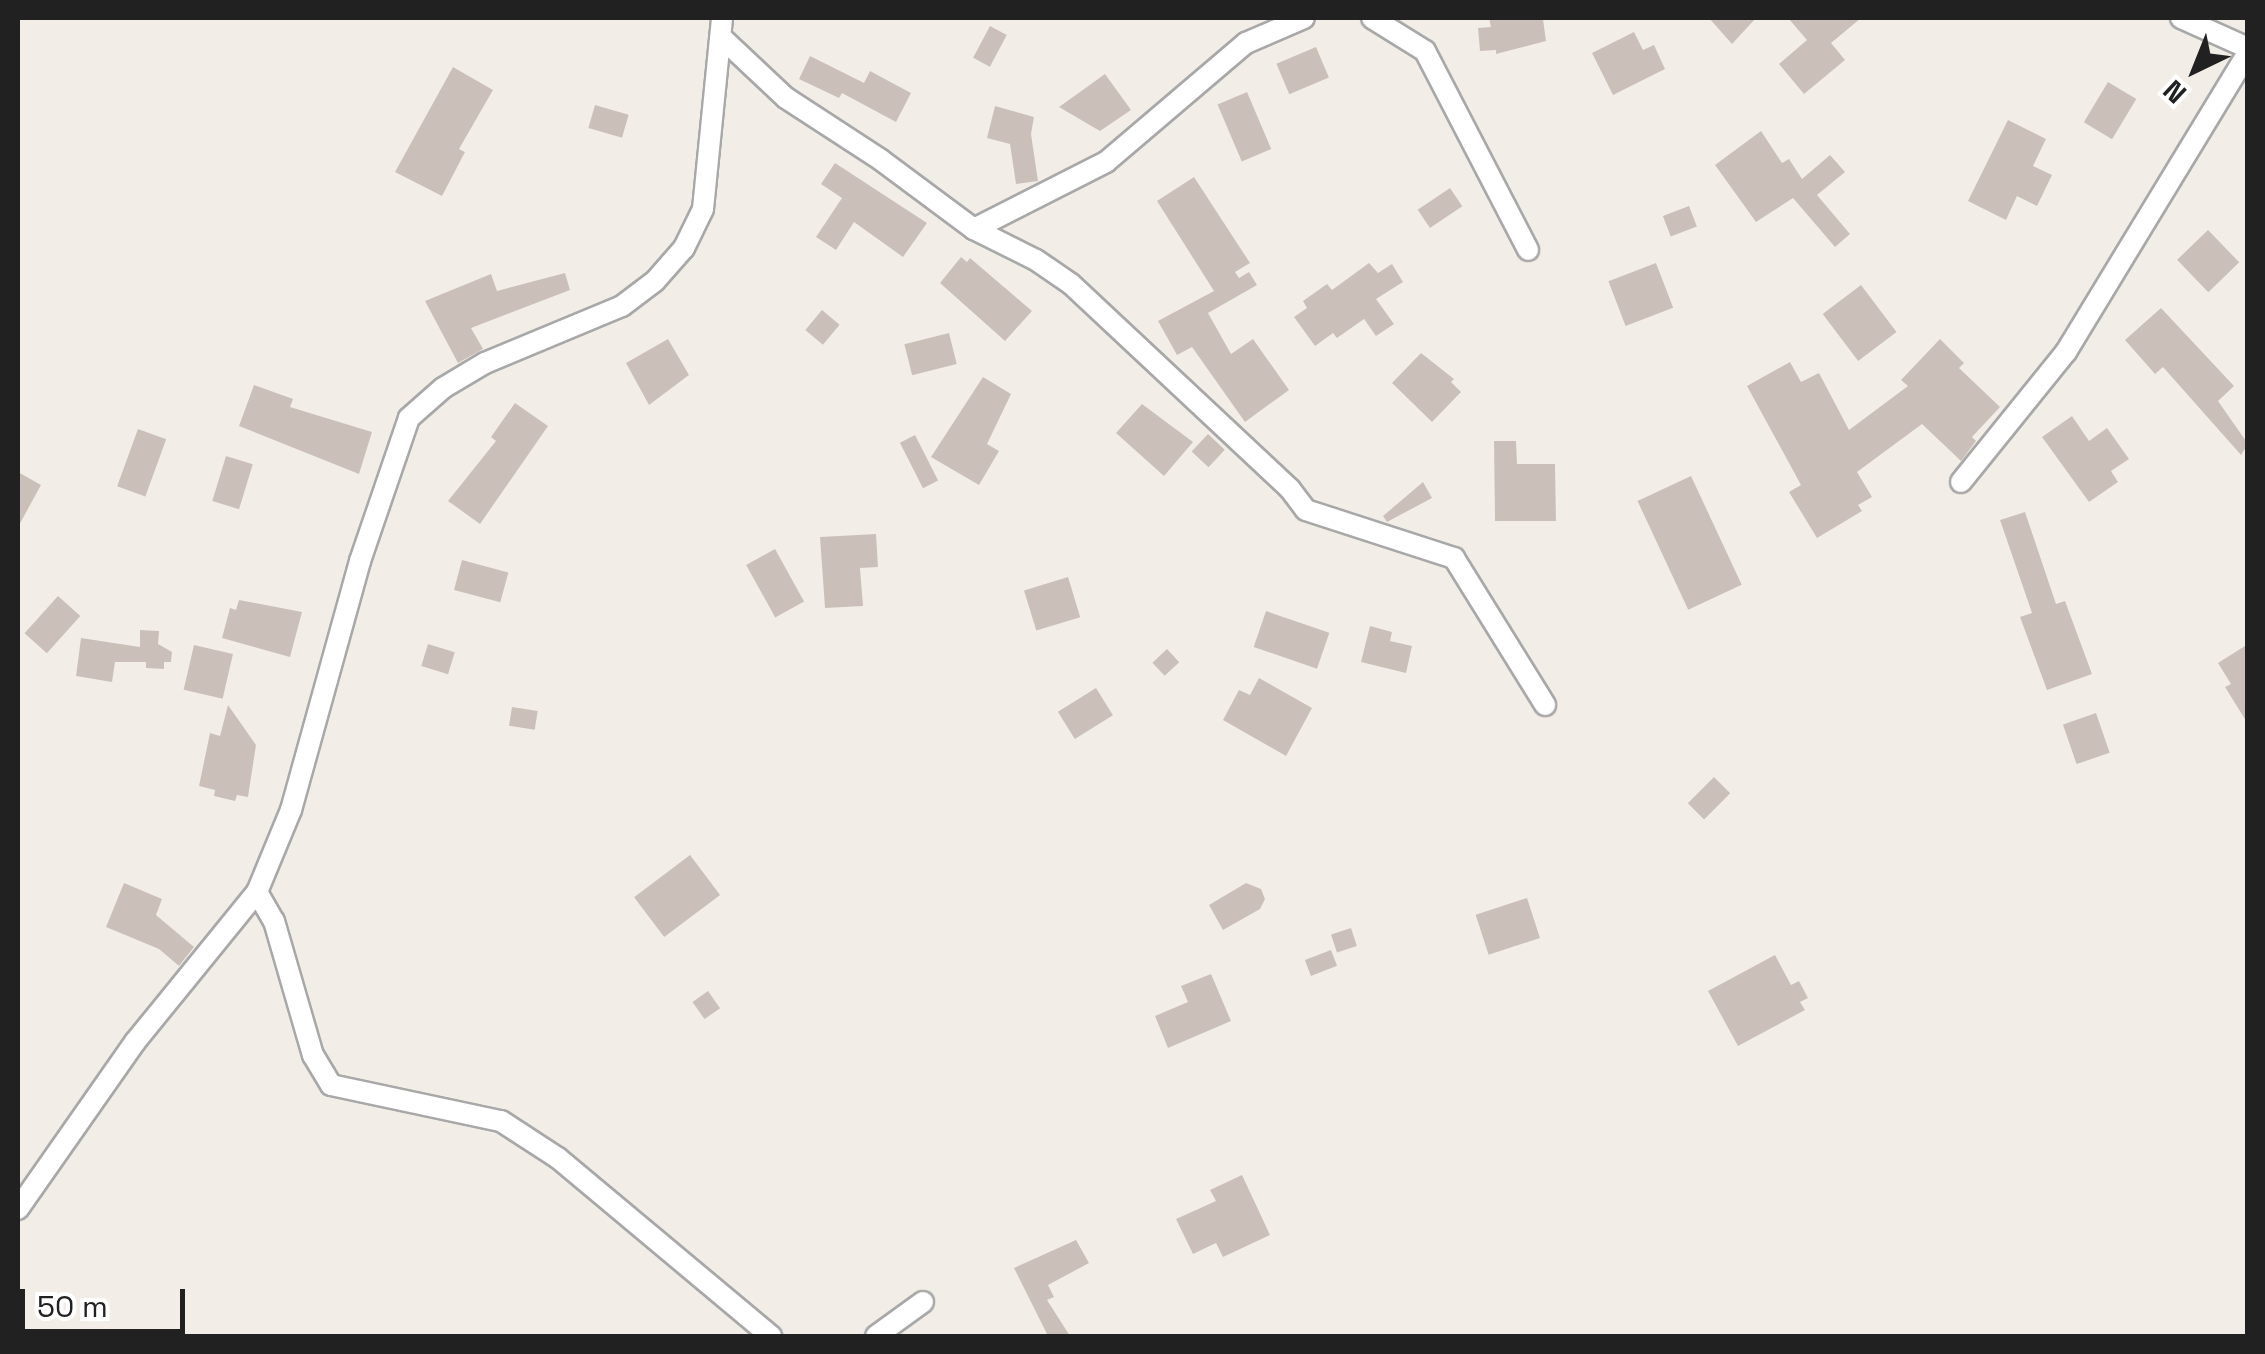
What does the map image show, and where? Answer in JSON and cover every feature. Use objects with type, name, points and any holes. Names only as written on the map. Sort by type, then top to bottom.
[{"type":"street","points":[[974,229],[1106,162],[1246,44],[1304,18]]},
{"type":"street","points":[[1372,18],[1425,51],[1528,250]]},
{"type":"street","points":[[1960,482],[2066,352],[2248,50],[2181,18]]},
{"type":"street","points":[[722,27],[786,98],[881,160],[974,229],[1036,260],[1097,306],[1290,488],[1306,510],[1454,558],[1545,705]]},
{"type":"street","points":[[18,1210],[135,1042],[257,892],[291,810],[360,561],[410,418],[443,388],[485,363],[622,306],[656,281],[684,248],[704,209],[722,27]]},
{"type":"street","points":[[257,892],[274,921],[313,1055],[331,1084],[501,1121],[558,1158],[771,1336]]},
{"type":"street","points":[[876,1336],[923,1302]]},
{"type":"building","points":[[1489,18],[1543,19],[1546,41],[1496,54],[1496,50],[1480,51],[1478,28],[1491,27]]},
{"type":"building","points":[[1709,18],[1756,18],[1732,44]]},
{"type":"building","points":[[1788,18],[1861,18],[1831,43],[1845,60],[1804,94],[1779,64],[1807,40]]},
{"type":"building","points":[[990,26],[1007,35],[990,67],[973,58]]},
{"type":"building","points":[[1634,32],[1643,50],[1654,45],[1665,69],[1613,95],[1592,53]]},
{"type":"building","points":[[1316,47],[1329,77],[1289,94],[1276,64]]},
{"type":"building","points":[[810,56],[864,83],[870,71],[911,93],[896,122],[842,93],[839,98],[799,79]]},
{"type":"building","points":[[453,67],[493,90],[459,149],[465,152],[442,196],[395,172]]},
{"type":"building","points":[[1105,74],[1131,110],[1100,131],[1059,107]]},
{"type":"building","points":[[2108,82],[2136,99],[2112,139],[2084,122]]},
{"type":"building","points":[[1247,92],[1271,149],[1242,162],[1218,105]]},
{"type":"building","points":[[595,105],[629,115],[622,138],[588,128]]},
{"type":"building","points":[[995,106],[1034,117],[1031,134],[1038,181],[1016,184],[1010,144],[987,138]]},
{"type":"building","points":[[2008,120],[2046,139],[2033,166],[2052,175],[2037,206],[2017,196],[2006,220],[1968,201]]},
{"type":"building","points":[[1761,131],[1782,163],[1789,159],[1802,179],[1830,155],[1845,172],[1817,195],[1850,234],[1835,247],[1793,198],[1756,222],[1715,165]]},
{"type":"building","points":[[835,163],[927,223],[903,257],[854,222],[836,250],[816,237],[842,198],[821,184]]},
{"type":"building","points":[[1194,177],[1250,263],[1235,272],[1239,278],[1249,272],[1257,285],[1208,313],[1231,354],[1253,339],[1289,390],[1245,422],[1192,347],[1177,355],[1158,321],[1214,291],[1157,201]]},
{"type":"building","points":[[1450,188],[1462,206],[1430,228],[1418,210]]},
{"type":"building","points":[[1689,206],[1697,227],[1671,237],[1663,216]]},
{"type":"building","points":[[2208,230],[2239,262],[2208,292],[2177,260]]},
{"type":"building","points":[[961,257],[967,262],[970,258],[1032,311],[1005,341],[940,283]]},
{"type":"building","points":[[1369,263],[1378,273],[1392,264],[1403,282],[1376,299],[1394,324],[1376,336],[1364,319],[1337,338],[1333,333],[1315,346],[1294,317],[1307,308],[1303,301],[1327,284],[1332,290]]},
{"type":"building","points":[[1656,263],[1673,308],[1626,326],[1608,281]]},
{"type":"building","points":[[565,273],[570,290],[471,328],[483,349],[458,363],[425,301],[491,274],[497,291]]},
{"type":"building","points":[[1861,285],[1897,332],[1858,361],[1823,314]]},
{"type":"building","points":[[2161,308],[2234,386],[2218,401],[2248,444],[2241,455],[2163,367],[2155,374],[2125,340]]},
{"type":"building","points":[[822,310],[840,325],[823,345],[805,330]]},
{"type":"building","points":[[949,333],[957,364],[912,375],[904,344]]},
{"type":"building","points":[[668,339],[689,375],[649,405],[626,363]]},
{"type":"building","points":[[1940,339],[1964,363],[1959,368],[2000,407],[1972,437],[1976,441],[1961,461],[1922,424],[1857,472],[1872,497],[1858,505],[1862,511],[1817,538],[1789,492],[1801,485],[1747,386],[1790,362],[1801,382],[1819,373],[1849,430],[1908,386],[1901,380]]},
{"type":"building","points":[[1421,353],[1454,379],[1451,382],[1461,392],[1432,422],[1392,383]]},
{"type":"building","points":[[983,377],[1011,394],[987,444],[999,451],[979,485],[931,457]]},
{"type":"building","points":[[254,385],[293,399],[290,407],[372,432],[359,474],[239,426]]},
{"type":"building","points":[[515,403],[548,426],[480,524],[448,501],[496,441],[491,437]]},
{"type":"building","points":[[1142,404],[1193,442],[1164,476],[1116,433]]},
{"type":"building","points":[[2072,416],[2089,441],[2107,428],[2129,459],[2111,471],[2118,482],[2089,502],[2042,437]]},
{"type":"building","points":[[138,429],[166,439],[145,497],[117,486]]},
{"type":"building","points":[[1208,434],[1225,450],[1208,467],[1192,452]]},
{"type":"building","points":[[915,435],[938,480],[923,488],[900,443]]},
{"type":"building","points":[[1494,441],[1516,441],[1517,464],[1555,464],[1556,521],[1495,521]]},
{"type":"building","points":[[226,456],[253,464],[239,509],[212,501]]},
{"type":"building","points":[[18,472],[41,485],[18,527]]},
{"type":"building","points":[[1691,476],[1742,585],[1688,610],[1638,501]]},
{"type":"building","points":[[1423,482],[1432,498],[1387,522],[1383,516]]},
{"type":"building","points":[[2025,512],[2056,604],[2065,601],[2092,674],[2047,690],[2020,617],[2032,613],[2000,520]]},
{"type":"building","points":[[876,534],[878,567],[860,568],[863,606],[825,608],[820,537]]},
{"type":"building","points":[[775,549],[804,601],[775,617],[746,565]]},
{"type":"building","points":[[462,560],[508,572],[500,602],[454,590]]},
{"type":"building","points":[[1068,577],[1080,617],[1036,631],[1024,590]]},
{"type":"building","points":[[58,596],[80,616],[47,653],[25,633]]},
{"type":"building","points":[[239,600],[302,612],[290,657],[222,638],[230,608],[236,610]]},
{"type":"building","points":[[1266,611],[1329,633],[1317,669],[1254,647]]},
{"type":"building","points":[[1370,626],[1392,632],[1390,641],[1412,646],[1406,673],[1361,662]]},
{"type":"building","points":[[140,630],[159,631],[158,644],[172,652],[171,662],[164,662],[164,669],[146,668],[146,662],[115,662],[112,682],[76,676],[81,638],[140,647]]},
{"type":"building","points":[[428,644],[455,652],[448,674],[421,666]]},
{"type":"building","points":[[2248,644],[2248,724],[2225,687],[2231,684],[2218,663]]},
{"type":"building","points":[[194,645],[233,654],[223,699],[184,690]]},
{"type":"building","points":[[1167,649],[1179,662],[1165,676],[1152,663]]},
{"type":"building","points":[[1259,678],[1312,708],[1286,756],[1223,720],[1239,690],[1250,695]]},
{"type":"building","points":[[1096,688],[1113,715],[1075,739],[1058,712]]},
{"type":"building","points":[[228,705],[256,745],[248,797],[237,795],[235,801],[214,796],[215,790],[199,786],[210,733],[220,736]]},
{"type":"building","points":[[512,707],[538,711],[535,730],[509,726]]},
{"type":"building","points":[[2096,713],[2110,753],[2077,764],[2063,724]]},
{"type":"building","points":[[1714,777],[1730,793],[1704,819],[1688,803]]},
{"type":"building","points":[[690,855],[720,895],[664,937],[634,897]]},
{"type":"building","points":[[124,883],[162,899],[156,915],[194,947],[179,966],[159,949],[106,927]]},
{"type":"building","points":[[1246,883],[1261,889],[1265,899],[1260,909],[1223,930],[1209,905]]},
{"type":"building","points":[[1527,898],[1540,938],[1489,955],[1476,915]]},
{"type":"building","points":[[1351,928],[1357,946],[1337,953],[1331,934]]},
{"type":"building","points":[[1331,950],[1337,966],[1311,976],[1305,960]]},
{"type":"building","points":[[1775,955],[1791,985],[1799,981],[1808,998],[1800,1002],[1805,1010],[1738,1046],[1708,991]]},
{"type":"building","points":[[1211,974],[1231,1021],[1168,1048],[1155,1016],[1188,1002],[1181,986]]},
{"type":"building","points":[[708,991],[720,1008],[704,1019],[692,1002]]},
{"type":"building","points":[[1242,1175],[1270,1235],[1223,1257],[1216,1243],[1193,1254],[1176,1219],[1216,1201],[1210,1190]]},
{"type":"building","points":[[1076,1240],[1089,1263],[1048,1285],[1054,1297],[1047,1300],[1070,1336],[1048,1336],[1014,1268]]}]
